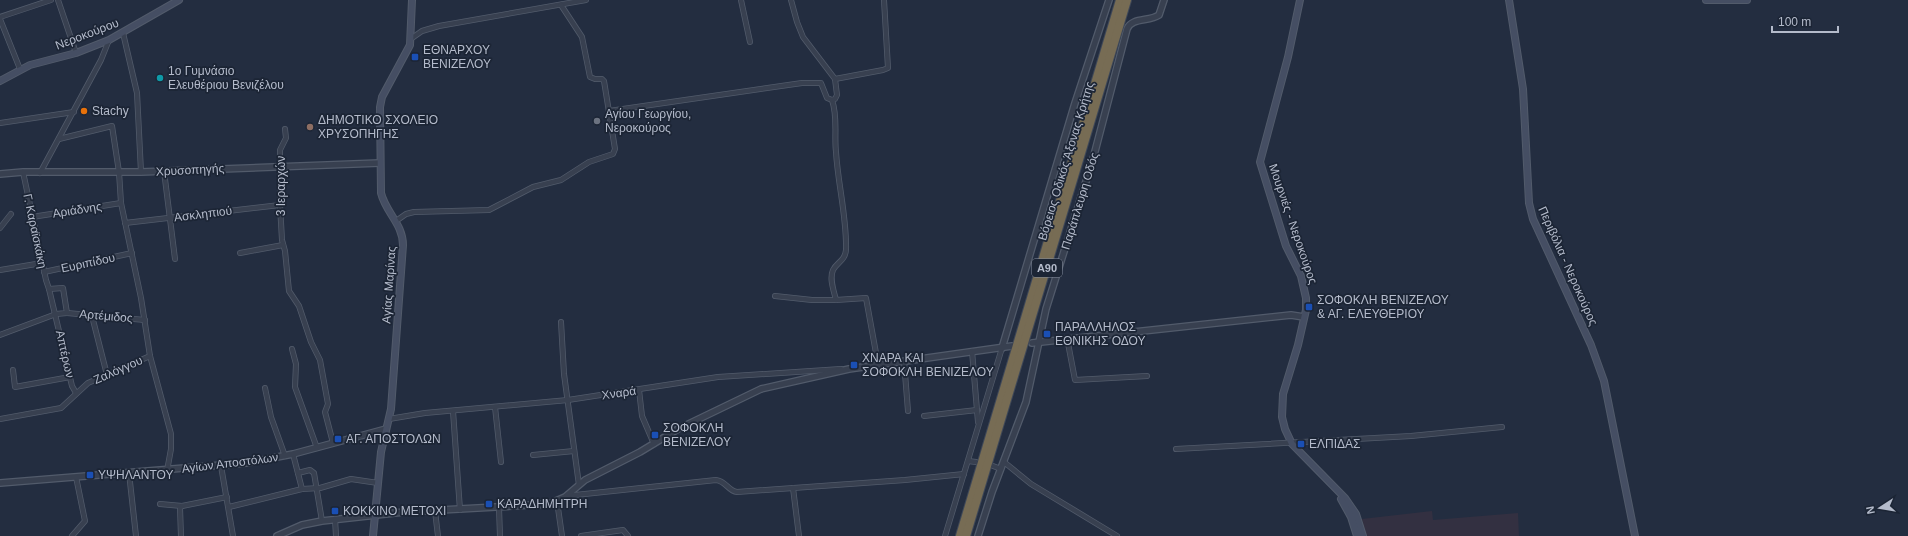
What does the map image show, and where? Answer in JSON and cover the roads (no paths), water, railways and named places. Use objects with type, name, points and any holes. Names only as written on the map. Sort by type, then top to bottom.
[{"type":"highway","name":"Βόρειος Οδικός Άξονας Κρήτης","points":[[960,536],[1120,0]]},
{"type":"highway","name":"Βόρειος Οδικός Άξονας Κρήτης","points":[[966,536],[1127,0]]},
{"type":"highway","points":[[1120,25],[1128,18]]},
{"type":"main road","name":"Νεροκούρου","points":[[0,82],[20,69],[76,53],[109,40],[179,0]]},
{"type":"main road","name":"Αγίας Μαρίνας","points":[[373,536],[378,483],[386,429],[389,419],[403,246],[402,234],[382,198],[380,163],[380,107],[382,97],[407,52],[412,38],[412,0]]},
{"type":"main road","name":"Μουρνιές - Νεροκούρος","points":[[1292,444],[1285,428],[1281,404],[1304,317],[1306,298],[1301,276],[1286,246],[1260,167],[1260,162],[1288,57],[1300,0]]},
{"type":"main road","name":"Περιβόλια - Νεροκούρος","points":[[1509,0],[1523,89],[1530,210],[1591,345],[1604,381],[1635,536]]},
{"type":"main road","points":[[1706,0],[1747,0]]},
{"type":"main road","points":[[1292,444],[1345,498],[1356,514],[1363,536]]},
{"type":"main road","points":[[1332,484],[1351,517],[1357,536]]},
{"type":"street","points":[[20,69],[0,18],[51,0]]},
{"type":"street","points":[[58,0],[76,53]]},
{"type":"street","points":[[412,38],[435,27],[586,0]]},
{"type":"street","points":[[741,0],[750,42]]},
{"type":"street","points":[[791,0],[800,31],[835,79],[837,95],[835,99],[832,100]]},
{"type":"street","points":[[835,79],[888,68],[884,0]]},
{"type":"street","points":[[945,536],[1075,104],[1109,0]]},
{"type":"street","name":"Παράπλευρη Οδός","points":[[978,536],[1026,402],[1035,342],[1093,159],[1128,26],[1134,22],[1150,20],[1159,15],[1164,0]]},
{"type":"street","points":[[396,221],[406,214],[414,212],[489,210],[528,190],[561,180],[589,162],[610,156],[615,149],[604,81],[602,78],[595,79],[590,77],[582,37],[561,5]]},
{"type":"street","points":[[123,33],[137,93],[141,172]]},
{"type":"street","points":[[40,172],[74,112],[101,60],[109,40]]},
{"type":"street","points":[[609,112],[707,96],[813,82],[823,84],[828,98],[832,100],[835,113],[836,153],[846,232],[843,260],[834,269],[832,276],[836,300]]},
{"type":"street","points":[[0,122],[74,112]]},
{"type":"street","points":[[59,139],[112,126],[119,172],[121,203],[132,253],[150,356],[171,434],[171,449],[167,471]]},
{"type":"street","name":"3 Ιεραρχών","points":[[285,129],[286,138],[280,150],[280,205],[282,244],[285,250],[289,291],[299,306],[311,342],[322,366],[328,404],[325,412],[333,443]]},
{"type":"street","name":"Χρυσοπηγής","points":[[0,174],[23,172],[141,172],[380,163]]},
{"type":"street","points":[[164,171],[175,259]]},
{"type":"street","name":"Γ. Καραϊσκάκη","points":[[23,172],[44,272],[56,314]]},
{"type":"street","name":"Αριάδνης","points":[[32,217],[121,203]]},
{"type":"street","name":"Ασκληπιού","points":[[125,223],[280,205]]},
{"type":"street","points":[[0,228],[11,214]]},
{"type":"street","points":[[240,253],[282,244]]},
{"type":"street","name":"Ευριπίδου","points":[[44,272],[132,253]]},
{"type":"street","points":[[0,270],[42,263]]},
{"type":"street","points":[[0,335],[56,314],[67,313],[62,287],[49,289]]},
{"type":"street","points":[[774,296],[812,300],[866,298],[878,364]]},
{"type":"street","name":"Αρτέμιδος","points":[[67,313],[144,320]]},
{"type":"street","name":"Απτέρων","points":[[56,314],[70,377],[76,393]]},
{"type":"street","points":[[1035,342],[1291,315],[1304,317]]},
{"type":"street","points":[[92,316],[107,376]]},
{"type":"street","points":[[561,322],[562,359],[579,485]]},
{"type":"street","points":[[1067,338],[1075,380],[1147,376]]},
{"type":"street","name":"Χναρά","points":[[277,536],[302,525],[335,519],[375,515],[550,504],[565,497],[579,485],[665,437],[755,392],[849,369],[1012,346]]},
{"type":"street","points":[[292,349],[296,364],[295,387],[317,448]]},
{"type":"street","points":[[972,351],[979,426]]},
{"type":"street","name":"Ζαλόγγου","points":[[0,419],[56,410],[64,406],[88,383],[150,356]]},
{"type":"street","points":[[904,361],[908,411]]},
{"type":"street","name":"Χναρά","points":[[389,419],[568,400],[718,377],[849,369]]},
{"type":"street","points":[[13,370],[15,387],[70,377]]},
{"type":"street","points":[[265,388],[271,417],[285,456]]},
{"type":"street","points":[[639,390],[642,416],[654,444]]},
{"type":"street","points":[[495,407],[501,462]]},
{"type":"street","points":[[924,416],[977,410]]},
{"type":"street","points":[[453,411],[460,510]]},
{"type":"street","points":[[1176,449],[1249,444],[1292,444],[1458,432],[1502,427]]},
{"type":"street","name":"Αγίων Αποστόλων","points":[[0,483],[221,466],[285,456],[386,429]]},
{"type":"street","points":[[533,454],[574,451]]},
{"type":"street","points":[[293,454],[302,489]]},
{"type":"street","points":[[968,461],[976,462]]},
{"type":"street","points":[[1004,462],[1042,491],[1079,511],[1117,536]]},
{"type":"street","points":[[221,466],[233,536]]},
{"type":"street","points":[[993,466],[1001,469]]},
{"type":"street","points":[[298,473],[310,470],[313,472],[322,521]]},
{"type":"street","points":[[129,473],[136,536]]},
{"type":"street","points":[[565,497],[716,480],[722,481],[731,490],[737,492],[964,474]]},
{"type":"street","points":[[72,536],[85,521],[76,477]]},
{"type":"street","points":[[229,508],[302,489],[317,488],[351,479],[378,483]]},
{"type":"street","points":[[793,488],[799,536]]},
{"type":"street","points":[[160,504],[182,506],[227,497]]},
{"type":"street","points":[[556,501],[562,536]]},
{"type":"street","points":[[181,536],[180,508],[182,506]]},
{"type":"street","points":[[499,508],[500,536]]},
{"type":"street","points":[[435,511],[438,536]]},
{"type":"street","points":[[335,519],[336,536]]},
{"type":"street","points":[[581,536],[623,530],[628,536]]},
{"type":"place","name":"ΕΘΝΑΡΧΟΥ ΒΕΝΙΖΕΛΟΥ","points":[[415,57]]},
{"type":"place","name":"1ο Γυμνάσιο Ελευθέριου Βενιζέλου","points":[[160,78]]},
{"type":"place","name":"Stachy","points":[[84,111]]},
{"type":"place","name":"Αγίου Γεωργίου, Νεροκούρος","points":[[597,121]]},
{"type":"place","name":"ΔΗΜΟΤΙΚΟ ΣΧΟΛΕΙΟ ΧΡΥΣΟΠΗΓΗΣ","points":[[310,127]]},
{"type":"place","name":"ΣΟΦΟΚΛΗ ΒΕΝΙΖΕΛΟΥ & ΑΓ. ΕΛΕΥΘΕΡΙΟΥ","points":[[1309,307]]},
{"type":"place","name":"ΠΑΡΑΛΛΗΛΟΣ ΕΘΝΙΚΗΣ ΟΔΟΥ","points":[[1047,334]]},
{"type":"place","name":"ΧΝΑΡΑ ΚΑΙ ΣΟΦΟΚΛΗ ΒΕΝΙΖΕΛΟΥ","points":[[854,365]]},
{"type":"place","name":"ΣΟΦΟΚΛΗ ΒΕΝΙΖΕΛΟΥ","points":[[655,435]]},
{"type":"place","name":"ΑΓ. ΑΠΟΣΤΟΛΩΝ","points":[[338,439]]},
{"type":"place","name":"ΕΛΠΙΔΑΣ","points":[[1301,444]]},
{"type":"place","name":"ΥΨΗΛΑΝΤΟΥ","points":[[90,475]]},
{"type":"place","name":"ΚΑΡΑΔΗΜΗΤΡΗ","points":[[489,504]]},
{"type":"place","name":"ΚΟΚΚΙΝΟ ΜΕΤΟΧΙ","points":[[335,511]]}]
